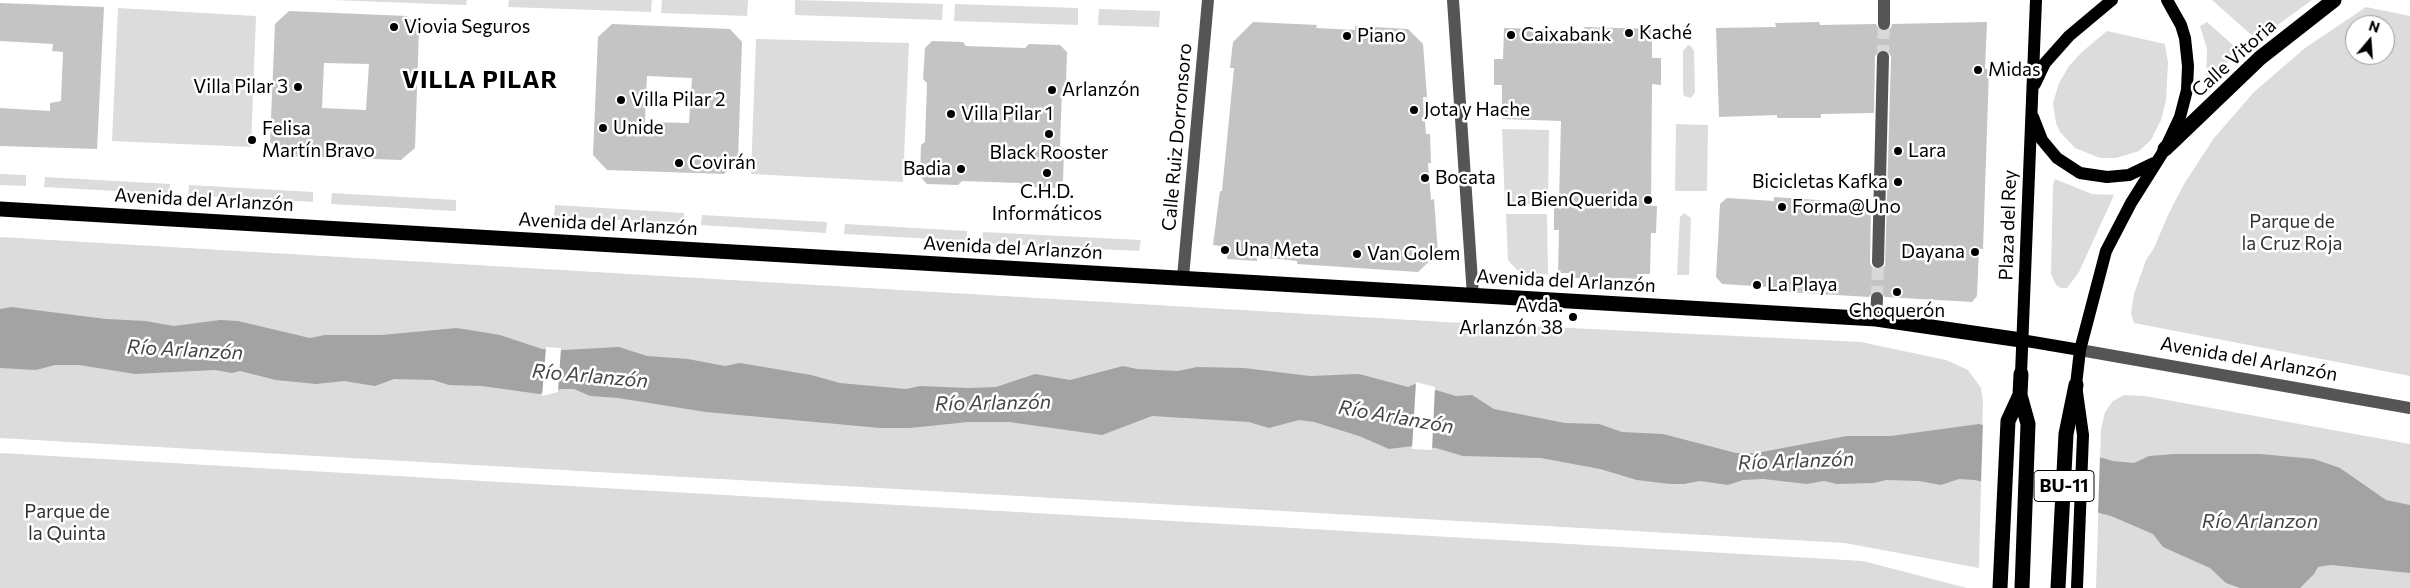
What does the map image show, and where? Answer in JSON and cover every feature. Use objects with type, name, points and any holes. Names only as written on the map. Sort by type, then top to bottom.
[{"type":"highway","name":"Calle Vitoria","points":[[2165,149],[2260,58],[2334,0]]},
{"type":"highway","name":"Avenida del Arlanzón","points":[[0,209],[1876,319],[2022,340]]},
{"type":"highway","name":"BU-11","points":[[2021,374],[2020,395],[2028,424],[2022,588]]},
{"type":"highway","name":"BU-11","points":[[2058,588],[2066,434],[2076,385]]},
{"type":"highway","points":[[2000,588],[2008,421],[2020,395]]},
{"type":"main road","name":"Plaza del Rey","points":[[2021,374],[2036,0]]},
{"type":"main road","name":"Plaza del Rey","points":[[2032,89],[2045,63],[2069,36],[2112,0]]},
{"type":"main road","name":"Plaza del Rey","points":[[2077,588],[2083,435],[2076,385],[2080,350],[2106,251],[2130,202],[2165,149],[2180,117],[2187,90],[2188,66],[2185,38],[2167,0]]},
{"type":"main road","name":"Plaza del Rey","points":[[2032,112],[2042,140],[2057,158],[2080,173],[2107,177],[2129,175],[2154,163]]},
{"type":"main road","points":[[2022,340],[2080,350]]},
{"type":"street","name":"Calle Ruiz Dorronsoro","points":[[1182,278],[1208,0]]},
{"type":"street","points":[[1453,0],[1473,296]]},
{"type":"street","points":[[1884,0],[1884,24]]},
{"type":"street","points":[[1878,262],[1883,57]]},
{"type":"street","points":[[1876,319],[1877,298]]},
{"type":"street","name":"Avenida del Arlanzón","points":[[2080,350],[2410,408]]},
{"type":"green space","points":[[331,0],[467,0],[466,5]]},
{"type":"green space","points":[[509,0],[652,0],[651,12],[508,7]]},
{"type":"green space","points":[[662,0],[748,0],[747,16],[661,13]]},
{"type":"green space","points":[[795,0],[943,4],[942,20],[795,15]]},
{"type":"green space","points":[[2212,0],[2312,0],[2257,40]]},
{"type":"green space","points":[[955,4],[1078,8],[1078,25],[954,21]]},
{"type":"green space","name":"Parque de la Cruz Roja","points":[[2366,7],[2410,16],[2410,376],[2134,323],[2131,314],[2134,294],[2146,260],[2154,248],[2184,184],[2214,138],[2254,92],[2305,48],[2345,21],[2345,65],[2395,65],[2395,15],[2354,15]]},
{"type":"green space","points":[[118,8],[256,16],[251,147],[112,141]]},
{"type":"green space","points":[[1099,9],[1160,11],[1159,27],[1098,25]]},
{"type":"green space","points":[[2207,22],[2241,52],[2206,80],[2207,49],[2200,26]]},
{"type":"green space","points":[[2107,31],[2165,44],[2168,63],[2166,100],[2161,120],[2151,140],[2139,151],[2116,158],[2100,158],[2075,148],[2060,132],[2056,123],[2053,103],[2059,83],[2069,66],[2083,51]]},
{"type":"green space","points":[[756,39],[909,43],[903,182],[751,174]]},
{"type":"green space","points":[[1688,45],[1694,51],[1695,92],[1691,98],[1684,96],[1683,92],[1683,51]]},
{"type":"green space","points":[[1676,124],[1708,125],[1707,191],[1675,191]]},
{"type":"green space","points":[[1502,129],[1549,130],[1548,204],[1505,204]]},
{"type":"green space","points":[[0,174],[26,175],[26,186],[0,185]]},
{"type":"green space","points":[[45,177],[170,184],[169,194],[44,187]]},
{"type":"green space","points":[[2055,179],[2092,194],[2114,195],[2079,272],[2067,288],[2061,288],[2056,285],[2051,274],[2053,185]]},
{"type":"green space","points":[[189,185],[313,192],[313,202],[188,195]]},
{"type":"green space","points":[[332,193],[456,200],[456,211],[331,204]]},
{"type":"green space","points":[[555,205],[684,213],[684,224],[554,216]]},
{"type":"green space","points":[[1684,213],[1691,218],[1689,275],[1677,275],[1680,217]]},
{"type":"green space","points":[[1506,214],[1547,214],[1548,274],[1520,273],[1508,260]]},
{"type":"green space","points":[[702,215],[827,222],[826,233],[701,225]]},
{"type":"green space","points":[[845,224],[967,231],[967,241],[844,234]]},
{"type":"green space","points":[[983,232],[1141,240],[1139,251],[982,243]]},
{"type":"green space","points":[[0,237],[1445,322],[1861,342],[1946,360],[1968,370],[1981,388],[1983,401],[1979,568],[1845,543],[0,438]]},
{"type":"green space","points":[[2124,395],[2145,396],[2410,444],[2410,588],[2096,588],[2101,429],[2105,412],[2113,401]]},
{"type":"green space","name":"Parque de la Quinta","points":[[0,453],[1863,561],[1967,588],[0,588]]},
{"type":"water","name":"Río Arlanzon","points":[[11,307],[106,319],[145,321],[174,326],[220,320],[238,321],[310,338],[325,335],[381,335],[457,328],[500,335],[542,349],[563,350],[619,347],[647,356],[688,359],[725,366],[740,363],[811,375],[840,383],[906,389],[920,386],[996,387],[1035,374],[1070,380],[1123,366],[1137,369],[1178,371],[1197,367],[1244,368],[1310,376],[1359,374],[1408,387],[1415,384],[1456,396],[1472,395],[1494,409],[1565,423],[1599,424],[1622,432],[1663,434],[1736,453],[1756,453],[1847,436],[1891,436],[1979,424],[2113,461],[2134,463],[2149,456],[2175,454],[2260,454],[2314,459],[2340,468],[2386,500],[2410,505],[2410,573],[2331,565],[2318,567],[2314,574],[2300,588],[2240,588],[2226,583],[2210,568],[2163,547],[2153,534],[2111,516],[1975,480],[1959,479],[1941,485],[1919,481],[1886,480],[1874,483],[1837,484],[1824,481],[1807,484],[1763,479],[1743,480],[1728,485],[1700,481],[1670,484],[1637,480],[1600,469],[1541,458],[1463,456],[1436,448],[1413,446],[1389,449],[1359,436],[1314,422],[1299,420],[1269,428],[1249,422],[1152,416],[1102,435],[1009,422],[968,422],[910,428],[880,428],[706,412],[618,398],[590,396],[574,389],[561,389],[539,394],[482,386],[449,385],[433,380],[394,379],[375,386],[344,381],[316,384],[276,380],[240,371],[232,373],[215,370],[135,374],[79,365],[55,365],[36,370],[0,368],[0,309]]},
{"type":"pier","points":[[546,347],[561,348],[558,392],[542,396]]},
{"type":"pier","points":[[1416,382],[1435,387],[1432,450],[1412,449]]},
{"type":"pier","points":[[1983,422],[2100,455],[2098,515],[1981,484]]},
{"type":"building","points":[[0,3],[104,7],[97,149],[0,146],[0,108],[50,111],[50,103],[61,101],[63,52],[52,51],[53,44],[0,41]]},
{"type":"building","name":"Villa Pilar 3","points":[[289,11],[407,16],[419,29],[415,148],[401,160],[284,156],[270,142],[275,24]],"holes":[[[324,63],[369,64],[366,110],[322,108]]]},
{"type":"building","points":[[1253,22],[1317,25],[1316,28],[1355,30],[1355,26],[1408,29],[1423,44],[1427,97],[1423,97],[1426,134],[1430,134],[1431,163],[1428,163],[1431,200],[1434,199],[1438,253],[1418,272],[1297,264],[1297,261],[1280,259],[1257,258],[1257,261],[1227,259],[1228,247],[1213,245],[1220,191],[1222,191],[1234,68],[1230,68],[1233,42]]},
{"type":"building","points":[[1819,22],[1820,25],[1876,24],[1880,31],[1884,32],[1891,28],[1892,24],[1987,22],[1985,69],[1989,69],[1983,249],[1979,249],[1977,296],[1972,302],[1885,297],[1878,290],[1873,291],[1869,297],[1770,291],[1770,287],[1722,284],[1716,277],[1720,204],[1727,198],[1774,201],[1774,197],[1871,206],[1870,262],[1871,266],[1877,270],[1885,266],[1891,57],[1888,50],[1880,50],[1875,56],[1874,113],[1821,114],[1821,118],[1777,118],[1777,115],[1719,117],[1716,28],[1776,27],[1775,23]]},
{"type":"building","name":"Villa Pilar 2","points":[[612,24],[730,29],[742,42],[738,161],[724,174],[607,170],[593,155],[598,37]],"holes":[[[647,76],[692,78],[689,123],[645,122]]]},
{"type":"building","points":[[1584,27],[1652,29],[1652,58],[1661,58],[1661,85],[1652,84],[1651,206],[1657,206],[1656,233],[1651,233],[1650,274],[1637,274],[1637,279],[1618,278],[1618,284],[1589,283],[1589,278],[1571,278],[1571,273],[1558,273],[1559,230],[1554,230],[1554,203],[1559,202],[1561,121],[1502,119],[1502,85],[1494,85],[1494,59],[1503,59],[1504,28],[1584,30]]},
{"type":"building","name":"Villa Pilar 1","points":[[932,41],[963,42],[966,46],[1025,48],[1029,44],[1060,45],[1067,52],[1066,84],[1062,88],[1060,146],[1064,149],[1063,181],[1056,188],[1023,187],[1020,183],[962,181],[958,185],[927,184],[920,176],[921,145],[925,142],[927,83],[923,79],[925,48]]},
{"type":"tunnel","points":[[1883,57],[1884,24]]},
{"type":"tunnel","points":[[1877,298],[1878,262]]},
{"type":"place","name":"Viovia Seguros","points":[[394,27]]},
{"type":"place","name":"Kaché","points":[[1629,33]]},
{"type":"place","name":"Caixabank","points":[[1511,35]]},
{"type":"place","name":"Piano","points":[[1347,36]]},
{"type":"place","name":"Midas","points":[[1978,70]]},
{"type":"place","name":"Villa Pilar 3","points":[[298,87]]},
{"type":"place","name":"Arlanzón","points":[[1052,90]]},
{"type":"place","name":"Villa Pilar 2","points":[[621,100]]},
{"type":"place","name":"Jota y Hache","points":[[1414,110]]},
{"type":"place","name":"Villa Pilar 1","points":[[951,114]]},
{"type":"place","name":"Unide","points":[[603,128]]},
{"type":"place","name":"Black Rooster","points":[[1049,134]]},
{"type":"place","name":"Felisa Martín Bravo","points":[[252,140]]},
{"type":"place","name":"Lara","points":[[1898,151]]},
{"type":"place","name":"Covirán","points":[[679,163]]},
{"type":"place","name":"Badia","points":[[961,169]]},
{"type":"place","name":"C.H.D. Informáticos","points":[[1047,173]]},
{"type":"place","name":"Bocata","points":[[1425,178]]},
{"type":"place","name":"Bicicletas Kafka","points":[[1898,182]]},
{"type":"place","name":"La BienQuerida","points":[[1648,200]]},
{"type":"place","name":"Forma@Uno","points":[[1782,207]]},
{"type":"place","name":"Una Meta","points":[[1225,250]]},
{"type":"place","name":"Dayana","points":[[1975,252]]},
{"type":"place","name":"Van Golem","points":[[1357,254]]},
{"type":"place","name":"La Playa","points":[[1757,285]]},
{"type":"place","name":"Choquerón","points":[[1897,292]]},
{"type":"place","name":"Avda. Arlanzón 38","points":[[1573,317]]},
{"type":"district","name":"VILLA PILAR","points":[[480,80]]},
{"type":"water label","name":"Río Arlanzón","points":[[185,350]]},
{"type":"water label","name":"Río Arlanzón","points":[[590,376]]},
{"type":"water label","name":"Río Arlanzón","points":[[993,403]]},
{"type":"water label","name":"Río Arlanzón","points":[[1396,417]]},
{"type":"water label","name":"Río Arlanzón","points":[[1796,461]]}]
